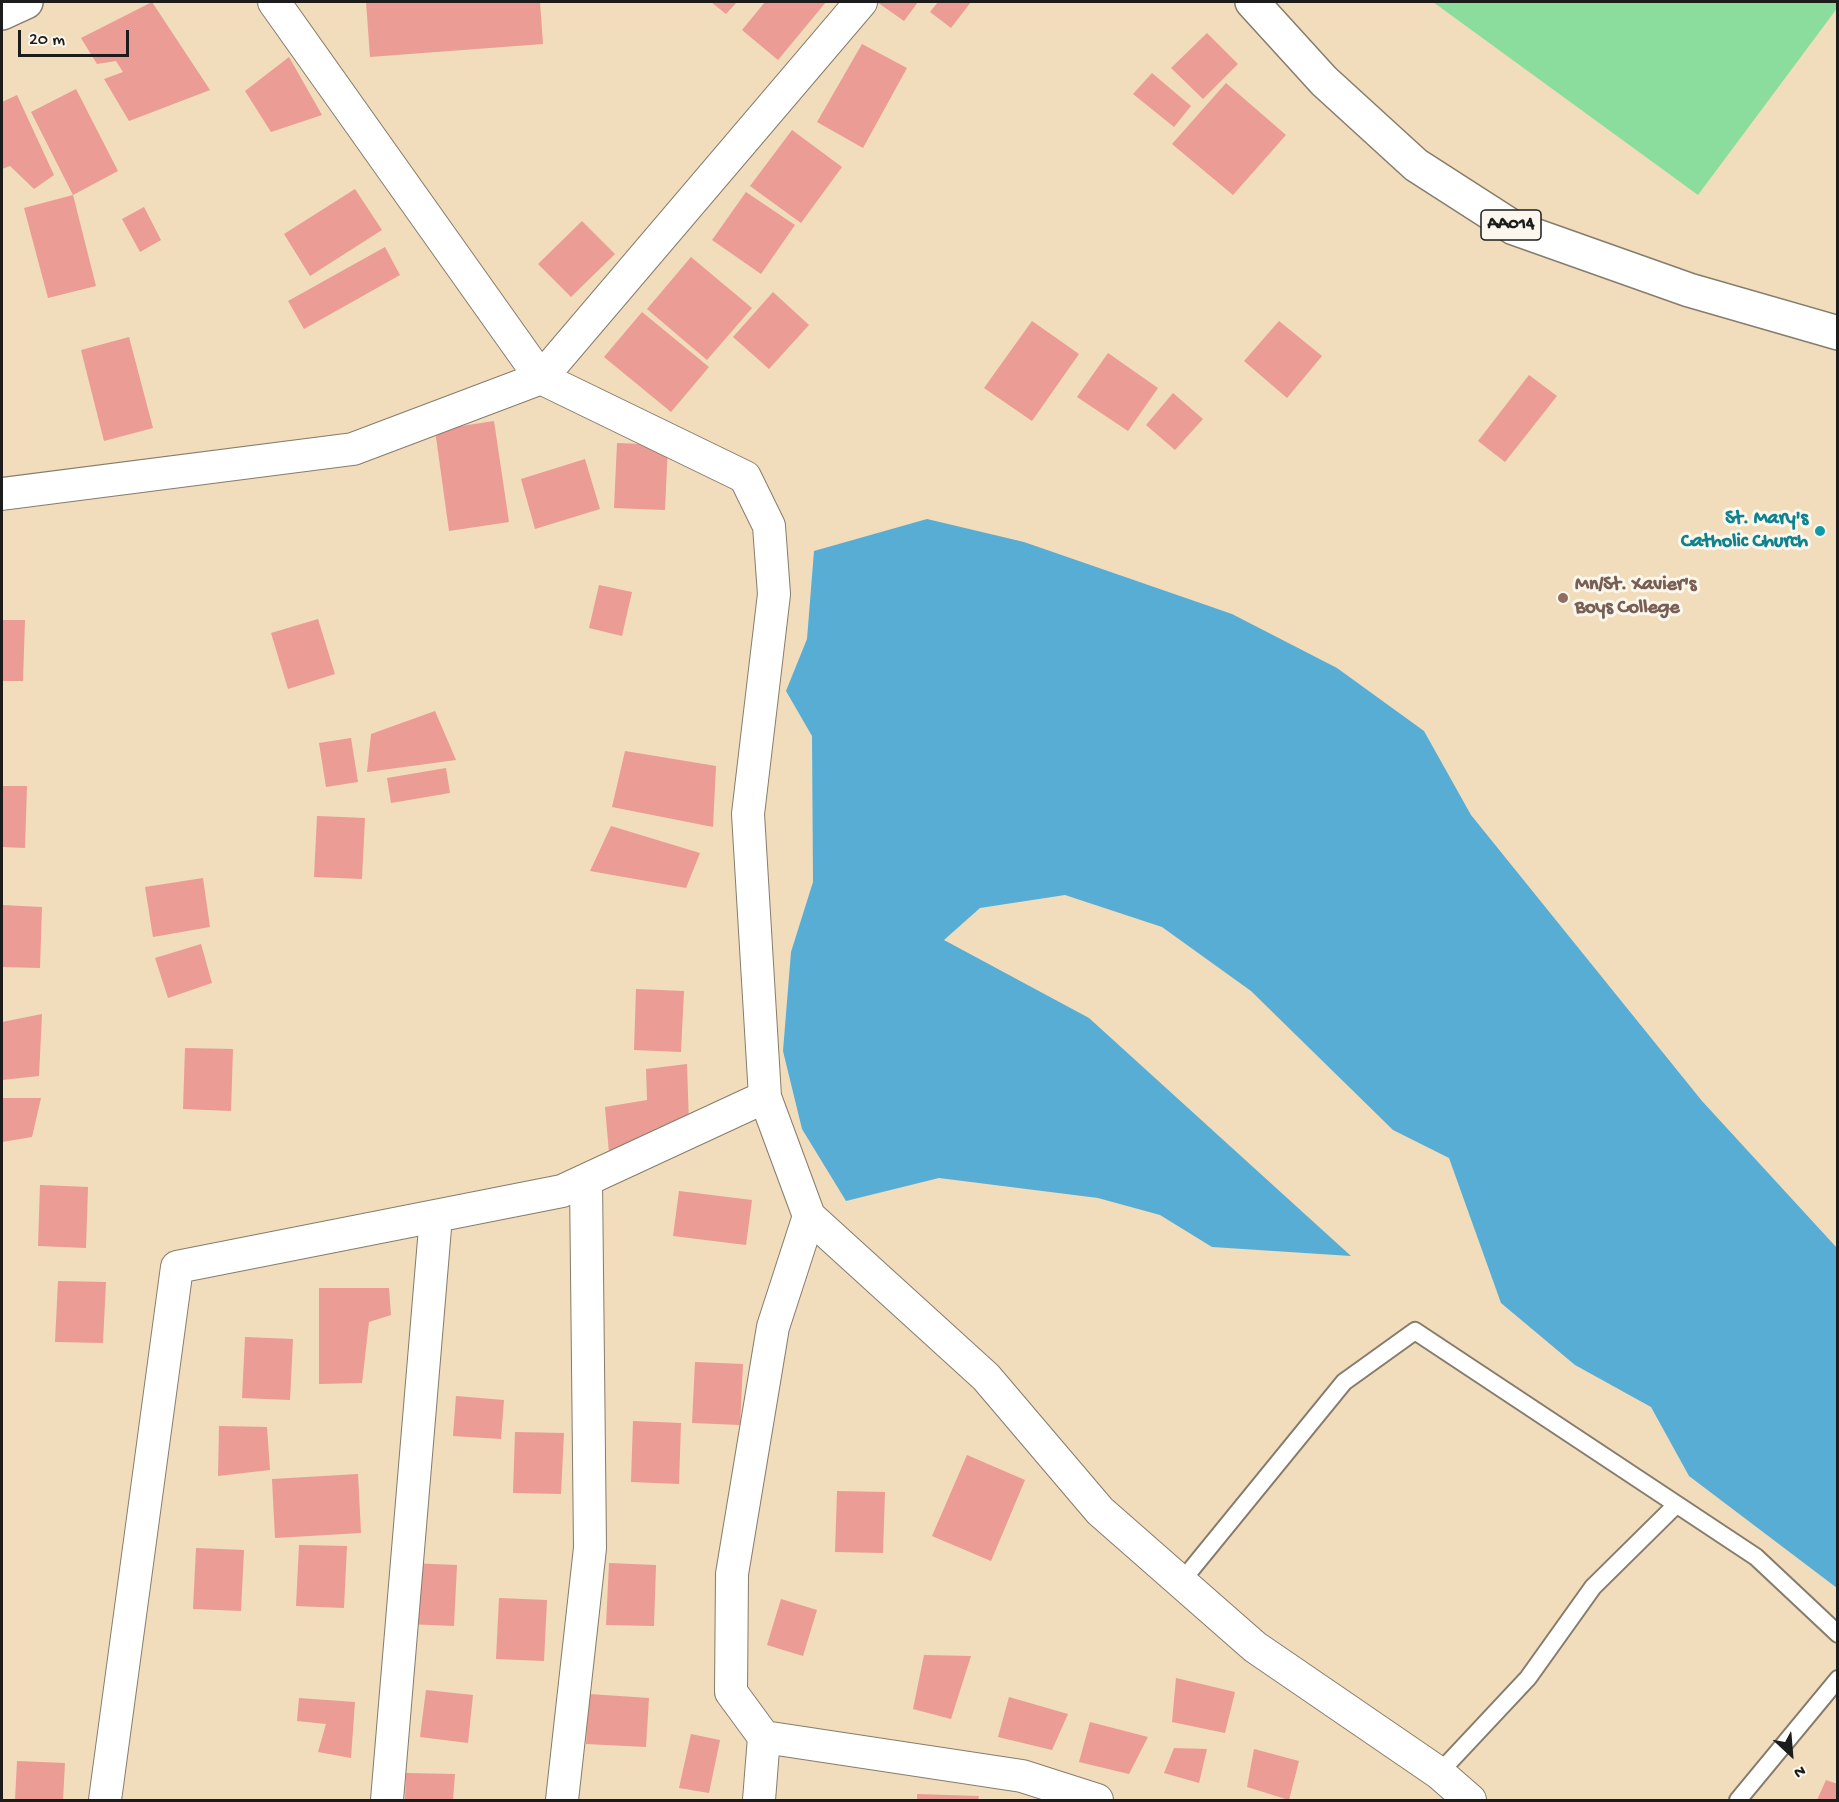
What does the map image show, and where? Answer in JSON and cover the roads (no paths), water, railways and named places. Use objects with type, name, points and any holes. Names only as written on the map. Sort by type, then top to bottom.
[{"type":"main road","points":[[2,13],[26,2]]},
{"type":"main road","name":"AA014","points":[[1252,2],[1324,81],[1416,165],[1514,228],[1689,290],[1838,333]]},
{"type":"street","points":[[274,2],[541,378],[745,477],[769,526],[774,594],[748,814],[765,1097],[809,1216],[986,1377],[1100,1511],[1255,1647],[1439,1773],[1470,1800]]},
{"type":"street","points":[[2,495],[353,449],[541,378],[861,2]]},
{"type":"street","points":[[105,1800],[177,1267],[562,1191],[765,1097]]},
{"type":"street","points":[[562,1800],[590,1548],[586,1180]]},
{"type":"street","points":[[387,1800],[436,1216]]},
{"type":"street","points":[[759,1800],[764,1737],[731,1692],[732,1574],[774,1327],[809,1216]]},
{"type":"street","points":[[764,1737],[1022,1788],[1097,1800]]},
{"type":"lane","points":[[1181,1582],[1344,1382],[1415,1331],[1675,1506],[1756,1557],[1838,1634]]},
{"type":"lane","points":[[1439,1773],[1528,1678],[1593,1587],[1675,1506]]},
{"type":"lane","points":[[1738,1800],[1838,1680]]},
{"type":"water","points":[[927,519],[1024,542],[1232,614],[1337,668],[1424,731],[1471,815],[1702,1101],[1837,1248],[1837,1588],[1689,1476],[1651,1407],[1575,1365],[1501,1303],[1449,1158],[1393,1130],[1251,991],[1162,927],[1065,895],[980,908],[944,940],[1089,1018],[1351,1256],[1212,1247],[1160,1215],[1098,1198],[939,1178],[846,1201],[802,1129],[783,1051],[791,952],[813,882],[812,736],[786,691],[807,639],[814,551]]},
{"type":"place","name":"St. Mary's Catholic Church","points":[[1820,531]]},
{"type":"place","name":"Mn/St. Xavier's Boys College","points":[[1563,598]]}]
